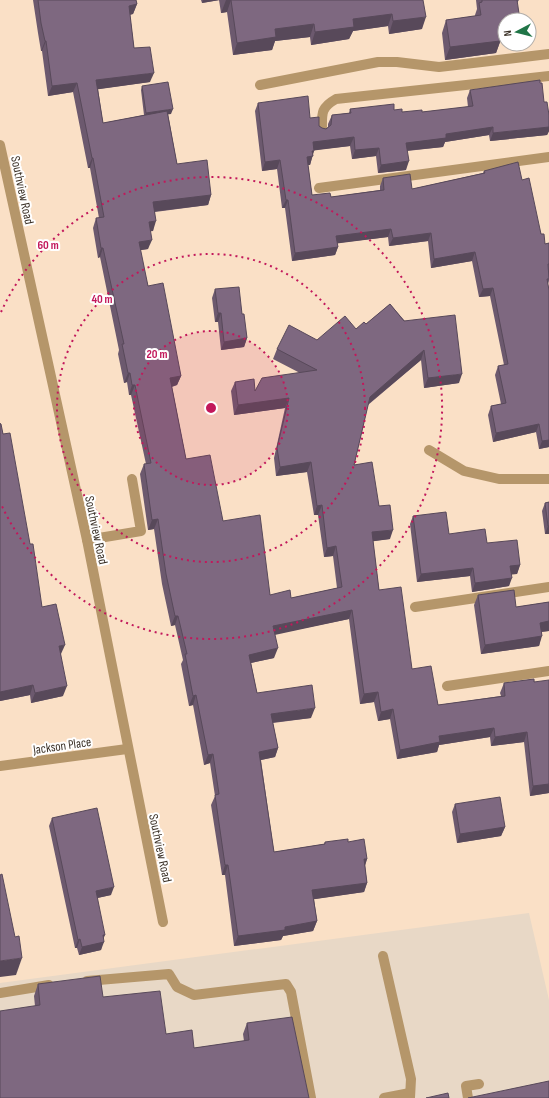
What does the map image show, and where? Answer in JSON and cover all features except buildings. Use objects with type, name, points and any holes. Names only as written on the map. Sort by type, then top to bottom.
[{"type":"street","points":[[260,85],[378,62],[397,62],[439,67],[549,54]]},
{"type":"street","points":[[322,131],[322,114],[324,108],[327,104],[336,99],[549,76]]},
{"type":"street","name":"Southview Road","points":[[0,145],[86,540],[163,922]]},
{"type":"street","points":[[319,188],[549,157]]},
{"type":"street","points":[[429,450],[464,471],[499,480],[549,478]]},
{"type":"street","points":[[86,540],[141,531],[132,479]]},
{"type":"street","points":[[415,607],[549,588]]},
{"type":"street","points":[[447,686],[549,671]]},
{"type":"street","name":"Jackson Place","points":[[0,766],[127,749]]},
{"type":"street","points":[[383,956],[411,1079],[410,1096],[384,1098]]},
{"type":"street","points":[[74,982],[169,974],[177,987],[194,995],[286,984],[291,992],[311,1098]]},
{"type":"street","points":[[0,993],[59,984]]},
{"type":"street","points":[[468,1098],[466,1086],[479,1084]]},
{"type":"shaded area","points":[[529,913],[549,1000],[549,1098],[0,1098],[0,983]]}]
